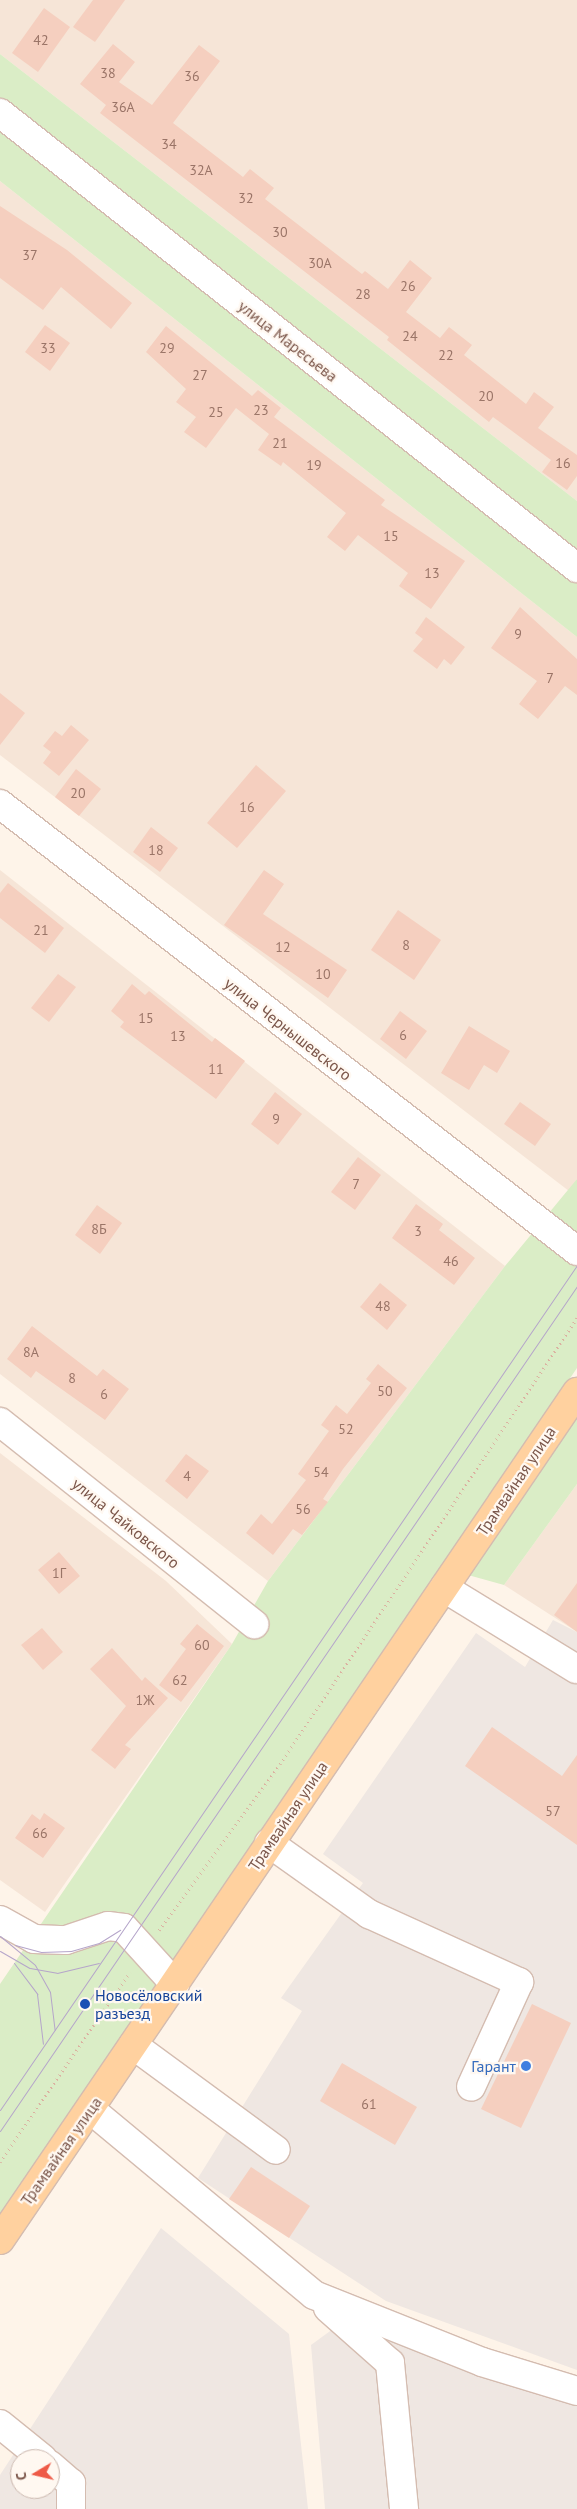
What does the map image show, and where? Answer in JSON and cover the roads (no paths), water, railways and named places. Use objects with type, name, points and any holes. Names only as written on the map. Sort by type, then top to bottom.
[{"type":"main road","name":"Трамвайная улица","points":[[0,2240],[577,1392]]},
{"type":"street","name":"улица Маресьева","points":[[0,113],[577,568]]},
{"type":"street","name":"улица Чернышевского","points":[[1,807],[577,1251]]},
{"type":"street","name":"улица Чайковского","points":[[0,1422],[254,1624]]},
{"type":"street","points":[[444,1588],[576,1669]]},
{"type":"street","points":[[269,1842],[369,1914],[519,1982],[471,2087]]},
{"type":"street","points":[[1,1921],[34,1939],[66,1940],[108,1926],[124,1928],[144,1953],[174,1984]]},
{"type":"street","points":[[133,2045],[276,2150]]},
{"type":"street","points":[[90,2109],[314,2295],[390,2363],[404,2509]]},
{"type":"street","points":[[314,2295],[482,2362],[577,2391]]},
{"type":"street","points":[[0,2424],[31,2449]]},
{"type":"street","points":[[60,2474],[71,2483],[72,2509]]},
{"type":"tram line","points":[[0,2110],[577,1265]]},
{"type":"tram line","points":[[0,2131],[577,1286]]},
{"type":"tram line","points":[[15,1945],[41,1952],[71,1951],[99,1943],[120,1930]]},
{"type":"tram line","points":[[0,1936],[35,1965],[50,1992],[55,2030]]},
{"type":"tram line","points":[[0,1951],[30,1968],[57,1973],[99,1963]]},
{"type":"tram line","points":[[14,1963],[37,1994],[43,2044]]},
{"type":"place","name":"Новосёловский разъезд","points":[[85,2004]]},
{"type":"place","name":"Гарант","points":[[526,2066]]}]
